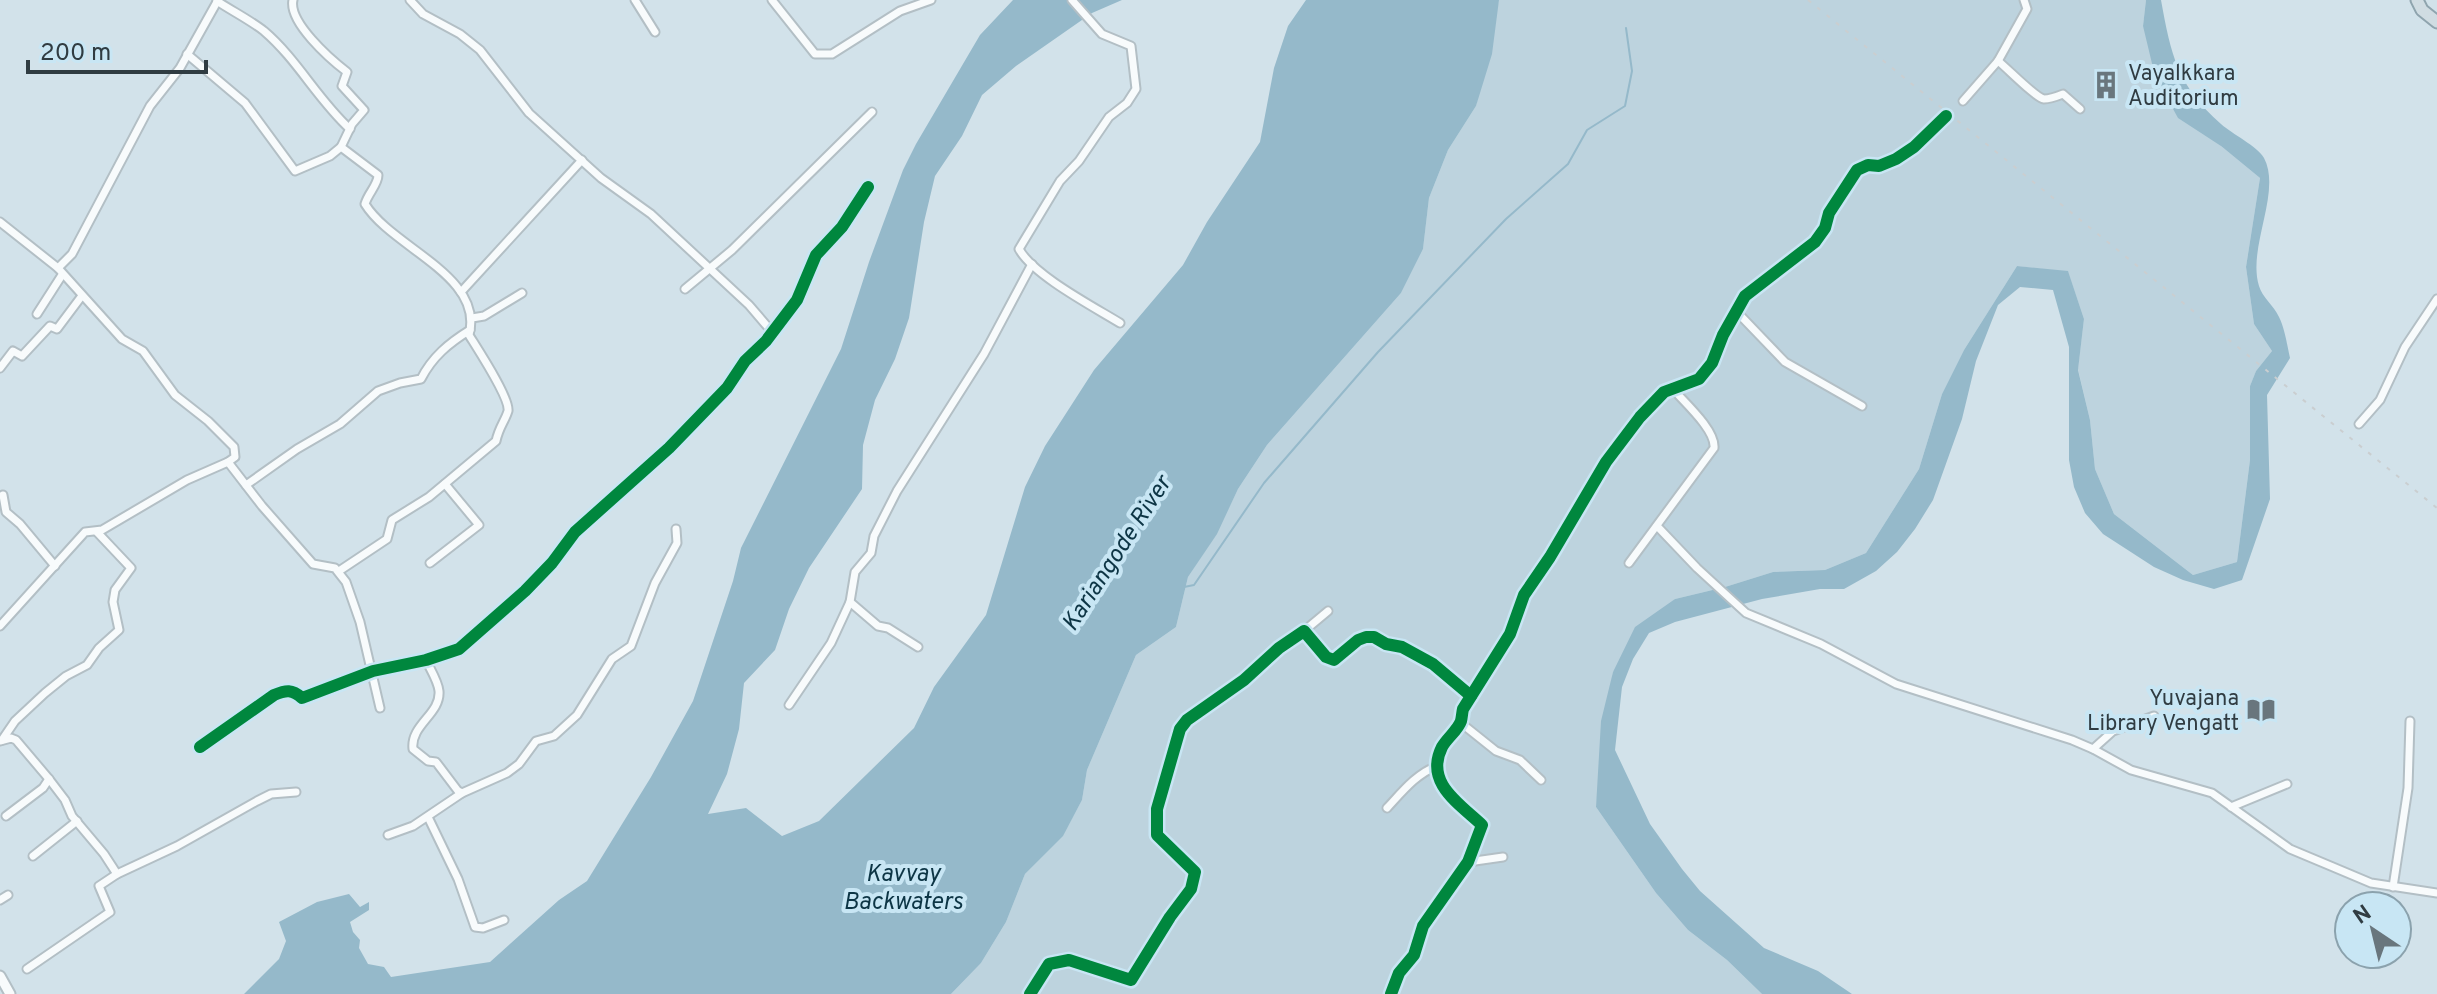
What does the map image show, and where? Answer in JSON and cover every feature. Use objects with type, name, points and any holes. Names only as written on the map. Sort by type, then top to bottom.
[{"type":"highway","points":[[2417,0],[2422,10],[2437,22]]},
{"type":"main road","points":[[0,976],[10,994]]},
{"type":"street","points":[[37,314],[150,106],[187,54],[217,0],[265,32],[316,90],[325,105],[350,129]]},
{"type":"street","points":[[187,54],[245,103],[295,171],[330,156],[341,147],[364,110],[342,86],[347,72],[298,23],[291,6],[293,0]]},
{"type":"street","points":[[410,0],[423,14],[460,34],[480,50],[529,113],[601,178],[651,214],[749,305],[773,333]]},
{"type":"street","points":[[635,0],[655,32]]},
{"type":"street","points":[[772,0],[815,54],[832,54],[900,11],[931,0]]},
{"type":"street","points":[[1072,0],[1102,34],[1131,46],[1136,89],[1127,103],[1109,117],[1079,161],[1060,181],[1019,249],[1024,259],[1120,323]]},
{"type":"street","points":[[1963,101],[1998,61],[2027,9],[2024,0]]},
{"type":"street","points":[[1998,61],[2022,79],[2036,96],[2044,99],[2063,94],[2080,109]]},
{"type":"street","points":[[685,289],[732,250],[872,112]]},
{"type":"street","points":[[1391,994],[1399,973],[1414,955],[1423,926],[1468,862],[1482,825],[1465,813],[1444,789],[1437,766],[1440,750],[1461,723],[1461,712],[1510,634],[1524,595],[1606,462],[1640,417],[1664,392],[1699,379],[1712,363],[1723,335],[1745,296],[1815,242],[1825,228],[1829,213],[1857,170],[1896,159],[1914,147],[1946,116]]},
{"type":"street","points":[[339,571],[387,539],[392,520],[445,484],[496,441],[508,405],[491,368],[469,335],[472,318],[461,292],[442,272],[373,217],[365,204],[378,175],[341,147]]},
{"type":"street","points":[[461,292],[582,160]]},
{"type":"street","points":[[200,747],[274,695],[286,690],[295,691],[302,698],[373,671],[426,660],[465,645],[532,585],[575,532],[727,388],[745,361],[773,333],[797,300],[816,255],[842,227],[868,187]]},
{"type":"street","points":[[0,222],[60,271],[122,339],[143,351],[175,395],[234,447],[235,457],[187,480],[97,532],[85,532],[0,626]]},
{"type":"street","points":[[789,705],[831,643],[850,602],[855,572],[871,553],[874,536],[897,491],[984,354],[1032,264]]},
{"type":"street","points":[[472,318],[484,316],[522,293]]},
{"type":"street","points":[[0,368],[13,351],[22,356],[50,326],[57,329],[81,297]]},
{"type":"street","points":[[2359,424],[2380,400],[2405,347],[2437,299]]},
{"type":"street","points":[[1737,312],[1785,362],[1862,406]]},
{"type":"street","points":[[246,485],[297,449],[340,424],[378,391],[421,379],[428,366],[449,343],[470,330]]},
{"type":"street","points":[[1629,563],[1714,448],[1715,441],[1700,419],[1672,388]]},
{"type":"street","points":[[228,462],[313,564],[319,567],[331,565],[339,571],[360,622],[380,708]]},
{"type":"street","points":[[430,563],[479,525],[445,484]]},
{"type":"street","points":[[3,495],[6,512],[55,566]]},
{"type":"street","points":[[1657,526],[1746,613],[1821,644],[1896,684],[2072,740],[2131,770],[2212,793],[2290,849],[2371,883],[2437,893]]},
{"type":"street","points":[[388,835],[413,826],[462,793],[507,773],[519,764],[536,741],[554,736],[577,715],[612,659],[631,646],[655,583],[677,543],[676,529]]},
{"type":"street","points":[[1,741],[15,721],[66,676],[87,665],[99,648],[119,630],[113,602],[115,590],[131,568],[97,532]]},
{"type":"street","points":[[850,602],[878,626],[888,628],[918,647]]},
{"type":"street","points":[[1030,994],[1049,964],[1069,960],[1131,980],[1191,889],[1195,872],[1157,835],[1157,809],[1180,729],[1187,720],[1244,680],[1279,648],[1328,611]]},
{"type":"street","points":[[1304,631],[1326,657],[1334,660],[1366,637],[1402,647],[1433,664],[1471,696]]},
{"type":"street","points":[[426,660],[438,685],[438,698],[434,709],[414,735],[413,749],[441,767],[462,793]]},
{"type":"street","points":[[2093,749],[2113,731],[2154,716]]},
{"type":"street","points":[[2393,887],[2408,788],[2410,721]]},
{"type":"street","points":[[1461,723],[1496,751],[1520,760],[1541,780]]},
{"type":"street","points":[[1,741],[16,740],[49,779],[117,874]]},
{"type":"street","points":[[1387,808],[1408,785],[1437,766]]},
{"type":"street","points":[[6,816],[43,788],[49,779]]},
{"type":"street","points":[[2231,807],[2287,784]]},
{"type":"street","points":[[27,969],[110,912],[99,886],[117,874],[177,846],[271,794],[296,792]]},
{"type":"street","points":[[428,817],[458,879],[475,927],[483,928],[504,920]]},
{"type":"street","points":[[33,856],[77,821]]},
{"type":"street","points":[[1468,862],[1503,857]]},
{"type":"street","points":[[0,900],[8,895]]},
{"type":"shaded area","points":[[1499,0],[2146,0],[2143,26],[2221,146],[2260,178],[2246,267],[2254,324],[2272,351],[2256,371],[2250,386],[2250,460],[2237,562],[2193,575],[2114,514],[2095,469],[2090,420],[2078,369],[2084,319],[2068,272],[2017,266],[1964,350],[1942,394],[1919,469],[1866,553],[1825,570],[1773,572],[1675,599],[1613,672],[1596,807],[1656,893],[1688,930],[1727,960],[1762,994],[951,994],[981,963],[1006,922],[1025,874],[1063,835],[1082,800],[1087,770],[1136,655],[1176,627],[1188,577],[1216,534],[1238,489],[1267,445],[1401,293],[1423,249],[1429,198],[1448,150],[1476,106]]},
{"type":"water","name":"Kavvay Backwaters","points":[[1013,0],[1122,0],[1092,13],[1016,66],[982,95],[962,136],[935,176],[924,222],[909,318],[895,359],[875,400],[863,445],[862,489],[809,568],[789,609],[775,650],[744,683],[739,729],[727,774],[708,814],[746,808],[782,836],[819,821],[914,728],[934,687],[986,615],[1025,487],[1045,446],[1094,370],[1183,265],[1207,222],[1260,142],[1274,68],[1288,26],[1306,0],[1499,0],[1492,54],[1476,106],[1448,150],[1429,198],[1423,249],[1401,293],[1267,445],[1238,489],[1217,534],[1188,577],[1176,627],[1136,655],[1087,770],[1082,800],[1063,836],[1025,874],[1006,922],[981,963],[951,994],[244,994],[279,959],[286,941],[279,922],[317,902],[349,894],[360,907],[369,902],[369,910],[350,922],[368,964],[384,967],[391,977],[490,962],[559,900],[587,881],[693,701],[741,548],[841,349],[903,170],[980,35]]},
{"type":"water","points":[[2146,0],[2161,0],[2178,68],[2194,96],[2221,124],[2261,154],[2268,172],[2269,187],[2257,254],[2257,271],[2259,286],[2281,322],[2290,358],[2267,395],[2270,499],[2242,580],[2214,589],[2183,580],[2154,567],[2103,534],[2085,513],[2074,487],[2069,460],[2069,347],[2053,290],[2020,287],[1998,305],[1976,361],[1962,419],[1933,500],[1897,552],[1876,571],[1844,589],[1820,589],[1762,599],[1675,622],[1649,633],[1633,659],[1622,687],[1615,750],[1650,824],[1682,869],[1700,891],[1764,948],[1818,971],[1852,994],[1762,994],[1727,960],[1688,930],[1656,893],[1596,807],[1601,721],[1613,672],[1635,627],[1675,599],[1773,572],[1825,570],[1866,553],[1919,469],[1942,394],[1964,350],[2017,266],[2068,271],[2084,319],[2078,370],[2090,420],[2095,469],[2114,514],[2193,575],[2237,562],[2250,460],[2250,386],[2256,371],[2272,351],[2254,324],[2246,267],[2260,178],[2221,146],[2178,118],[2155,76],[2143,26]]},
{"type":"waterway","points":[[1184,587],[1194,585],[1264,483],[1378,352],[1506,219],[1568,164],[1587,130],[1625,106],[1632,71],[1626,28]]},
{"type":"railway","points":[[1808,0],[2437,508]]},
{"type":"cycle path","points":[[1391,994],[1399,973],[1414,955],[1423,926],[1468,862],[1482,825],[1455,801],[1441,782],[1438,760],[1442,747],[1460,724],[1463,709],[1510,634],[1524,595],[1606,462],[1640,417],[1664,392],[1699,379],[1712,363],[1723,335],[1745,296],[1815,242],[1825,228],[1829,213],[1857,170],[1896,159],[1914,147],[1946,116]]},
{"type":"cycle path","points":[[200,747],[278,693],[292,692],[302,698],[373,671],[426,660],[459,649],[525,591],[552,563],[575,532],[669,448],[727,388],[745,361],[766,341],[797,300],[816,255],[842,227],[868,187]]},
{"type":"cycle path","points":[[1030,994],[1049,964],[1069,960],[1131,980],[1191,889],[1195,872],[1157,835],[1157,809],[1180,729],[1187,720],[1244,680],[1279,648],[1304,631],[1326,657],[1334,660],[1366,637],[1402,647],[1433,664],[1471,696]]},
{"type":"place","name":"Vayalkkara Auditorium","points":[[2106,85]]},
{"type":"place","name":"Yuvajana Library Vengatt","points":[[2261,710]]},
{"type":"water label","name":"Kariangode River","points":[[1116,553]]}]
